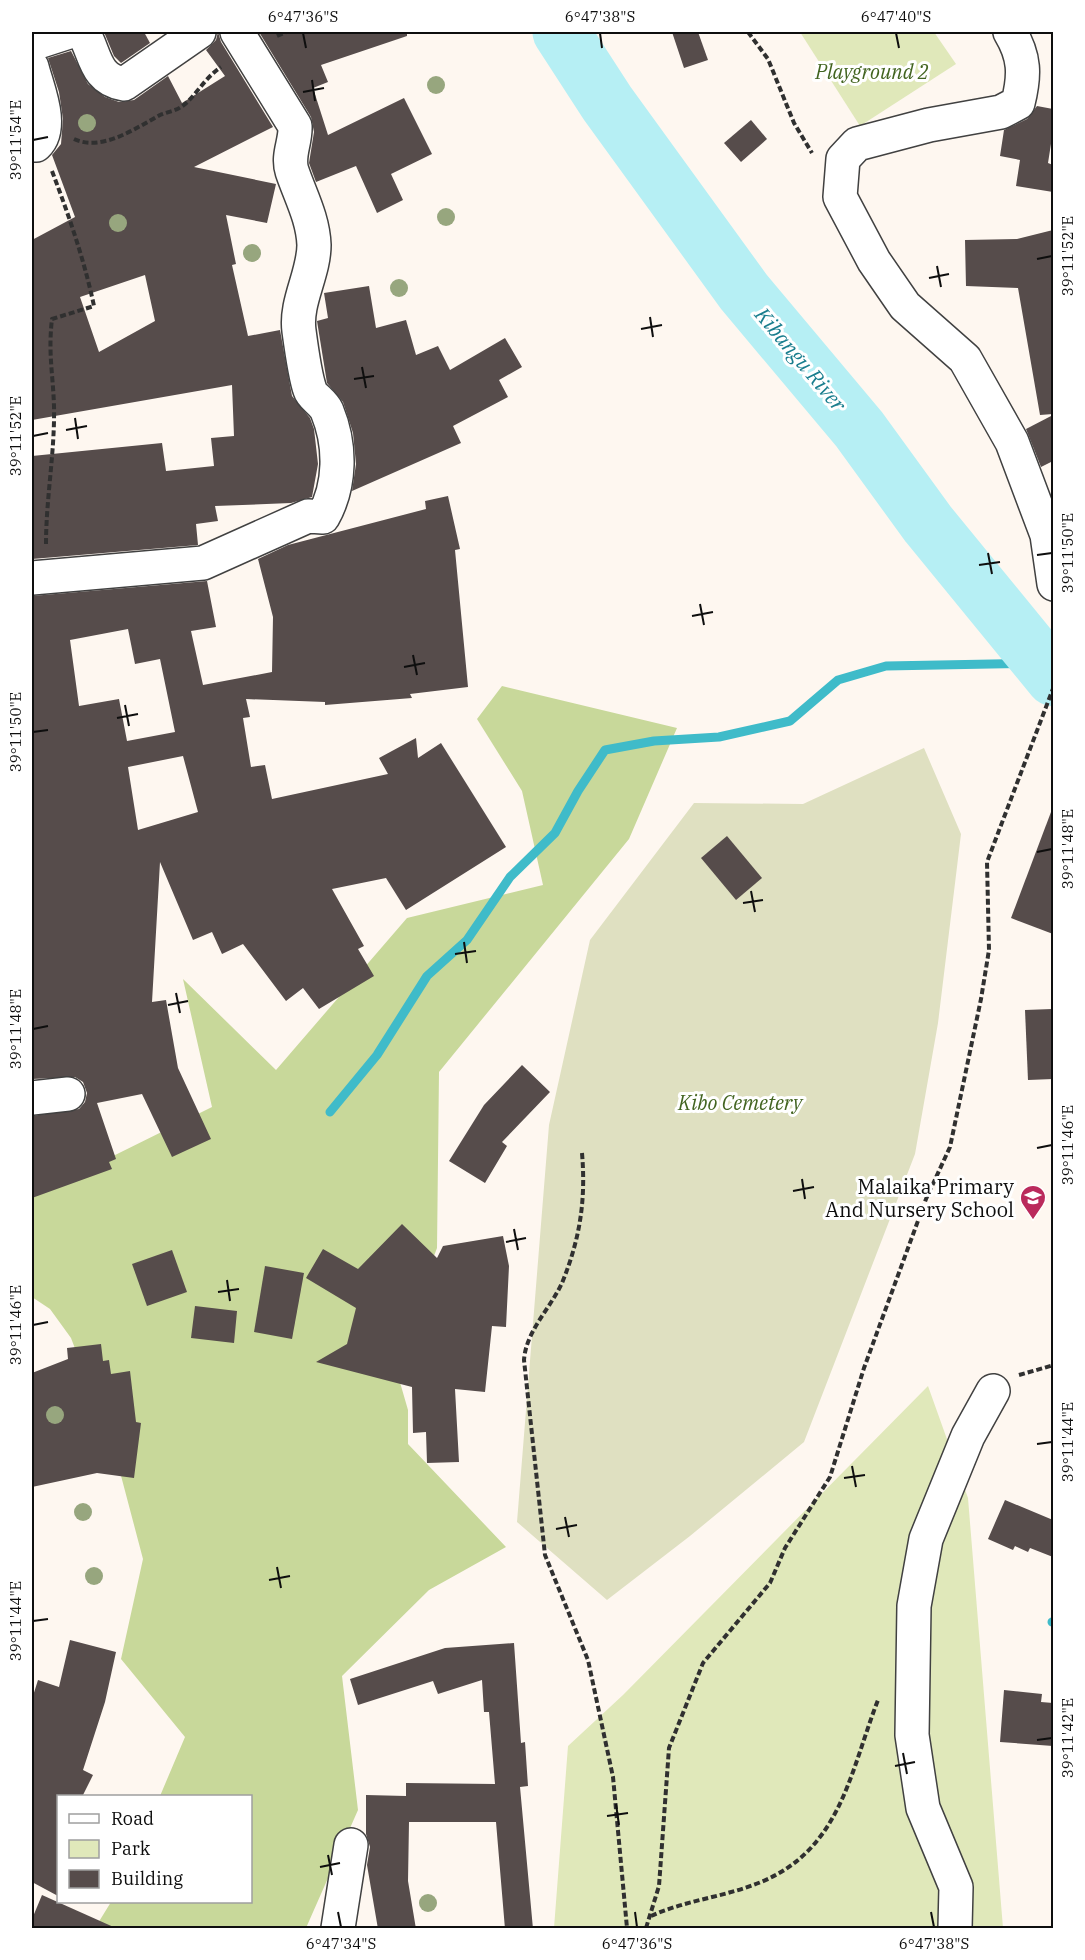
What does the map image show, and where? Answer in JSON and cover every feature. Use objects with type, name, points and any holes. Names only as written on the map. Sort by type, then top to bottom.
[{"type":"street","points":[[32,44],[69,32]]},
{"type":"street","points":[[83,32],[97,70],[109,81],[124,84],[199,32]]},
{"type":"street","points":[[1010,32],[1017,44],[1024,75],[1018,103],[1001,112],[929,125],[857,144],[843,159],[840,197],[874,261],[904,306],[965,359],[1012,442],[1047,536],[1053,584]]},
{"type":"street","points":[[39,578],[203,563],[308,516],[323,516],[332,500],[338,456],[327,411],[310,391],[299,329],[300,311],[314,247],[305,202],[291,170],[290,152],[296,138],[295,126],[242,41]]},
{"type":"street","points":[[32,67],[44,112],[36,142]]},
{"type":"street","points":[[32,1098],[68,1094]]},
{"type":"street","points":[[955,1929],[956,1887],[923,1808],[912,1735],[914,1606],[926,1539],[968,1436],[993,1391]]},
{"type":"street","points":[[338,1929],[351,1845]]},
{"type":"path","points":[[39,578],[54,407],[48,350],[52,319],[94,306],[86,267],[78,254],[76,238],[36,142],[52,135],[65,135],[77,141],[108,141],[143,128],[160,115],[183,106],[242,41],[286,32]]},
{"type":"path","points":[[748,32],[756,39],[768,59],[794,123],[840,197]]},
{"type":"path","points":[[646,1929],[659,1886],[669,1748],[703,1663],[770,1583],[785,1548],[830,1477],[864,1368],[926,1199],[951,1147],[989,950],[987,862],[1053,686]]},
{"type":"path","points":[[582,1153],[585,1192],[577,1239],[561,1284],[525,1345],[524,1360],[545,1555],[588,1660],[613,1777],[627,1929]]},
{"type":"path","points":[[651,1916],[671,1907],[759,1883],[789,1869],[811,1850],[838,1811],[880,1696]]},
{"type":"green space","name":"Playground 2","points":[[800,32],[934,32],[956,64],[860,126]]},
{"type":"green space","points":[[502,686],[677,728],[629,839],[439,1072],[437,1248],[407,1328],[397,1372],[408,1410],[408,1444],[506,1547],[429,1590],[342,1676],[358,1810],[306,1928],[95,1928],[110,1903],[252,1903],[252,1795],[160,1795],[185,1737],[121,1659],[143,1559],[115,1453],[71,1338],[50,1309],[32,1297],[32,1141],[50,1124],[103,1161],[212,1107],[183,979],[276,1070],[407,918],[543,885],[522,791],[477,719]]},
{"type":"green space","name":"Kibo Cemetery","points":[[924,748],[961,834],[938,1023],[915,1154],[804,1442],[690,1536],[607,1600],[517,1522],[549,1125],[590,940],[694,803],[803,804]]},
{"type":"green space","points":[[928,1386],[968,1498],[1003,1928],[554,1928],[568,1746],[623,1695]]},
{"type":"building","points":[[104,32],[144,32],[150,43],[121,63],[114,56]]},
{"type":"building","points":[[218,32],[221,42],[273,127],[194,167],[276,184],[267,223],[226,215],[236,264],[232,265],[248,336],[280,330],[292,396],[310,418],[314,429],[318,464],[312,497],[291,503],[215,506],[218,521],[196,524],[198,545],[32,559],[32,456],[162,443],[166,471],[214,466],[211,438],[234,436],[232,385],[32,420],[32,240],[75,217],[52,155],[61,144],[63,119],[59,92],[48,58],[71,51],[88,84],[105,97],[119,102],[134,100],[168,76],[182,103],[225,76],[206,50],[216,40]],"holes":[[[145,275],[155,321],[99,352],[80,297]]]},
{"type":"building","points":[[259,32],[407,32],[407,36],[321,65],[328,82],[313,88],[328,135],[404,98],[432,154],[391,174],[403,200],[377,213],[356,166],[316,182],[309,163],[314,132],[311,117]]},
{"type":"building","points":[[672,32],[698,32],[708,60],[684,68]]},
{"type":"building","points":[[1037,106],[1053,109],[1053,131],[1048,163],[1053,165],[1053,192],[1016,186],[1020,160],[1000,156],[1004,130],[1027,119]]},
{"type":"building","points":[[751,120],[767,139],[741,162],[724,143]]},
{"type":"building","points":[[1053,230],[1053,414],[1040,415],[1018,288],[966,286],[965,240],[1017,239]]},
{"type":"building","points":[[369,286],[376,328],[406,320],[416,355],[438,346],[450,370],[505,338],[522,367],[499,380],[508,397],[453,426],[461,443],[352,491],[356,464],[353,433],[343,402],[327,383],[317,321],[328,318],[324,293]]},
{"type":"building","points":[[1053,415],[1053,461],[1041,467],[1026,429]]},
{"type":"building","points":[[448,496],[460,549],[455,550],[468,687],[410,694],[412,698],[325,705],[325,702],[246,699],[250,717],[243,718],[251,767],[265,765],[272,799],[388,774],[379,758],[416,738],[418,758],[441,743],[506,847],[406,910],[386,878],[332,889],[364,946],[358,949],[374,976],[319,1009],[303,988],[286,1001],[243,944],[222,954],[212,932],[193,940],[160,862],[152,1002],[166,1000],[178,1068],[211,1139],[172,1157],[142,1094],[97,1103],[116,1159],[109,1162],[112,1169],[32,1198],[32,1116],[79,1109],[85,1102],[87,1093],[83,1082],[75,1077],[32,1079],[32,596],[207,581],[216,627],[191,631],[203,685],[272,672],[273,617],[258,559],[288,545],[426,509],[425,501]],"holes":[[[128,629],[135,664],[160,659],[175,732],[127,741],[119,699],[79,706],[70,640]],[[183,756],[198,812],[138,830],[128,767]]]},
{"type":"building","points":[[1051,812],[1053,813],[1053,934],[1011,918]]},
{"type":"building","points":[[727,836],[762,878],[736,900],[701,858]]},
{"type":"building","points":[[1052,1009],[1053,1079],[1028,1080],[1025,1010]]},
{"type":"building","points":[[522,1065],[550,1092],[502,1142],[507,1146],[485,1183],[449,1161],[484,1105]]},
{"type":"building","points":[[402,1224],[437,1258],[443,1246],[503,1236],[509,1266],[506,1327],[492,1326],[485,1392],[455,1389],[459,1462],[427,1463],[426,1432],[413,1433],[412,1387],[316,1362],[347,1344],[356,1308],[306,1278],[323,1249],[358,1269]]},
{"type":"building","points":[[172,1250],[187,1292],[147,1306],[132,1264]]},
{"type":"building","points":[[265,1266],[304,1273],[292,1339],[254,1332]]},
{"type":"building","points":[[195,1306],[237,1311],[234,1343],[191,1338]]},
{"type":"building","points":[[101,1344],[103,1361],[109,1360],[111,1374],[130,1371],[136,1422],[141,1423],[134,1478],[97,1473],[32,1487],[32,1373],[68,1359],[67,1348]]},
{"type":"building","points":[[1005,1500],[1053,1520],[1053,1557],[1030,1548],[1028,1552],[1015,1546],[1013,1550],[988,1539]]},
{"type":"building","points":[[70,1640],[116,1652],[105,1702],[83,1770],[93,1775],[83,1795],[57,1795],[57,1895],[32,1882],[32,1699],[38,1680],[59,1687]]},
{"type":"building","points":[[514,1643],[521,1743],[525,1742],[528,1786],[520,1787],[533,1929],[505,1929],[496,1822],[409,1822],[408,1881],[416,1929],[378,1929],[367,1865],[370,1847],[366,1834],[366,1795],[406,1796],[406,1783],[495,1784],[489,1712],[484,1712],[482,1680],[438,1694],[433,1681],[358,1705],[350,1679],[445,1648]]},
{"type":"building","points":[[1004,1690],[1042,1694],[1041,1702],[1053,1703],[1053,1746],[1000,1742]]},
{"type":"building","points":[[42,1895],[118,1929],[32,1929],[32,1919]]},
{"type":"waterway","name":"Kibangu River","points":[[561,32],[607,103],[744,292],[859,429],[928,524],[1054,678]]},
{"type":"waterway","points":[[330,1112],[377,1055],[427,976],[467,940],[510,877],[555,833],[578,791],[605,750],[654,741],[719,737],[790,721],[838,680],[886,666],[1040,663]]},
{"type":"place","name":"Malaika Primary And Nursery School","points":[[1033,1221]]}]
